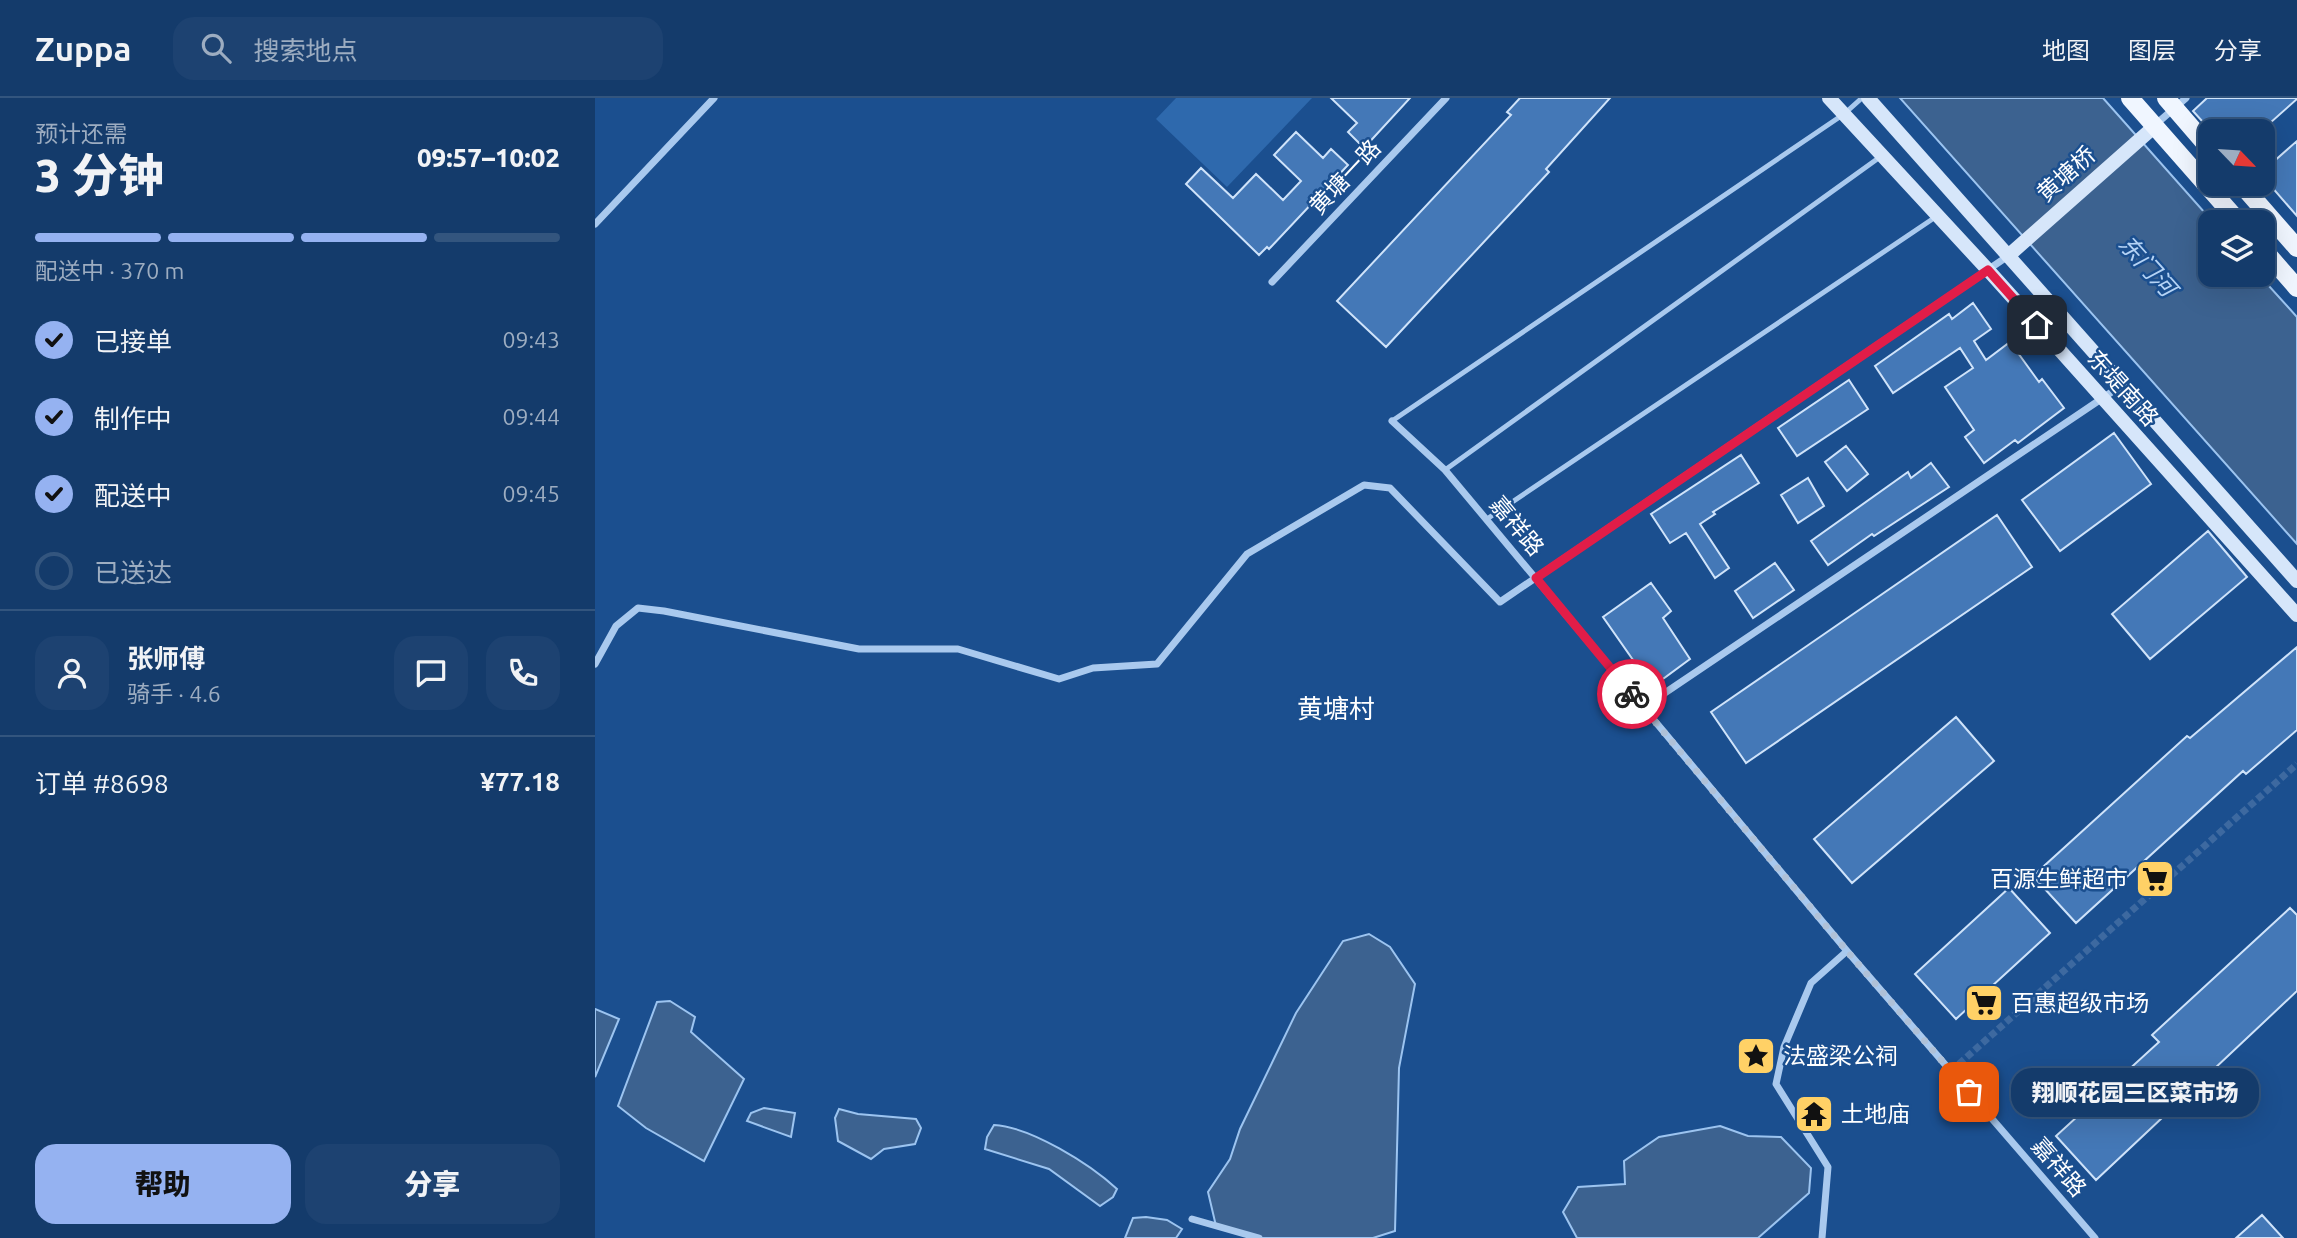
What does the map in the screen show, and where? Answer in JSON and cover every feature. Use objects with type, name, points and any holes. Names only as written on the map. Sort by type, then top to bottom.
[{"type":"main road","name":"东堤南路","points":[[1829,98],[1988,270],[2297,615]]},
{"type":"main road","name":"东堤南路","points":[[1868,98],[2297,581]]},
{"type":"main road","points":[[2130,98],[2228,210]]},
{"type":"main road","points":[[2175,101],[2198,133]]},
{"type":"main road","name":"黄塘桥","points":[[2008,256],[2154,126]]},
{"type":"main road","points":[[2252,196],[2297,248]]},
{"type":"main road","points":[[2275,263],[2297,288]]},
{"type":"street","points":[[595,223],[714,98]]},
{"type":"street","name":"黄塘一路","points":[[1272,282],[1446,98]]},
{"type":"street","points":[[2154,126],[2175,101]]},
{"type":"street","points":[[595,664],[616,626],[638,608],[859,649],[958,649],[1059,679],[1093,667],[1157,664],[1247,554],[1364,485],[1390,488],[1500,602],[2008,256]]},
{"type":"street","points":[[1644,707],[2123,384]]},
{"type":"street","name":"嘉祥路","points":[[1392,421],[1445,470],[1847,951],[2095,1238]]},
{"type":"street","points":[[1822,1238],[1828,1167],[1776,1084],[1784,1047],[1811,982],[1847,951]]},
{"type":"street","points":[[1192,1219],[1259,1238]]},
{"type":"lane","points":[[1392,421],[1844,114],[1862,98]]},
{"type":"lane","points":[[1445,470],[1882,156]]},
{"type":"lane","points":[[1487,520],[1938,216]]},
{"type":"shaded area","points":[[1176,98],[1312,98],[1227,187],[1156,119]]},
{"type":"water","name":"东门河","points":[[1900,98],[2103,98],[2202,210],[2198,210],[2198,287],[2270,287],[2297,317],[2297,544]]},
{"type":"water","points":[[1369,934],[1390,947],[1415,984],[1399,1068],[1395,1231],[1373,1238],[1259,1238],[1216,1226],[1208,1192],[1230,1159],[1240,1129],[1296,1013],[1343,941]]},
{"type":"water","points":[[670,1001],[695,1017],[691,1032],[744,1079],[704,1161],[646,1128],[618,1106],[657,1002]]},
{"type":"water","points":[[595,1009],[619,1019],[595,1077]]},
{"type":"water","points":[[764,1108],[795,1113],[791,1137],[747,1121],[751,1113]]},
{"type":"water","points":[[839,1109],[858,1114],[916,1119],[921,1128],[915,1144],[884,1149],[871,1159],[838,1141],[835,1118]]},
{"type":"water","points":[[994,1125],[1025,1132],[1076,1158],[1117,1189],[1113,1197],[1100,1206],[1049,1169],[985,1149],[987,1137]]},
{"type":"water","points":[[1720,1126],[1748,1136],[1781,1137],[1811,1168],[1809,1193],[1758,1238],[1577,1238],[1563,1212],[1578,1187],[1625,1184],[1624,1161],[1659,1137]]},
{"type":"water","points":[[1133,1218],[1167,1220],[1182,1229],[1176,1238],[1125,1238]]},
{"type":"building","points":[[1331,98],[1410,98],[1364,148],[1348,132],[1357,123]]},
{"type":"building","points":[[1520,98],[1610,98],[1546,169],[1549,172],[1386,347],[1337,301],[1511,115],[1507,112]]},
{"type":"building","points":[[2207,98],[2297,98],[2274,119],[2200,119],[2193,111]]},
{"type":"building","points":[[1296,132],[1323,158],[1331,149],[1348,165],[1269,249],[1267,247],[1259,255],[1186,184],[1201,168],[1233,198],[1256,174],[1283,200],[1301,181],[1274,155]]},
{"type":"building","points":[[2297,141],[2297,216],[2275,191],[2275,160]]},
{"type":"building","points":[[1973,303],[1991,329],[1974,341],[1986,360],[2010,342],[2039,382],[2042,379],[2064,408],[2018,443],[2015,440],[1984,463],[1965,437],[1974,430],[1945,387],[1973,368],[1960,348],[1893,393],[1875,366],[1949,314],[1952,319]]},
{"type":"building","points":[[1849,380],[1868,409],[1797,456],[1778,428]]},
{"type":"building","points":[[2114,433],[2151,484],[2060,551],[2022,500]]},
{"type":"building","points":[[1846,446],[1868,474],[1847,491],[1825,462]]},
{"type":"building","points":[[1741,455],[1759,483],[1713,512],[1715,514],[1700,524],[1729,568],[1715,578],[1686,533],[1670,543],[1651,514]]},
{"type":"building","points":[[1931,463],[1949,487],[1874,536],[1872,534],[1828,565],[1811,541],[1908,472],[1911,478]]},
{"type":"building","points":[[1808,478],[1824,506],[1798,523],[1781,495]]},
{"type":"building","points":[[1997,515],[2032,567],[1746,763],[1711,712]]},
{"type":"building","points":[[2208,531],[2247,577],[2150,659],[2112,614]]},
{"type":"building","points":[[1775,563],[1794,590],[1753,618],[1735,591]]},
{"type":"building","points":[[1651,583],[1671,611],[1663,618],[1690,659],[1652,687],[1603,617]]},
{"type":"building","points":[[2297,647],[2297,730],[2246,774],[2243,771],[2076,923],[2033,876],[2187,736],[2190,738]]},
{"type":"building","points":[[1956,717],[1994,761],[1852,883],[1814,839]]},
{"type":"building","points":[[2009,888],[2050,933],[1956,1019],[1915,974]]},
{"type":"building","points":[[2290,908],[2297,915],[2297,991],[2096,1180],[2056,1136],[2159,1042],[2152,1035]]},
{"type":"building","points":[[2262,1215],[2283,1238],[2236,1238]]},
{"type":"tunnel","points":[[1951,1071],[2297,764]]},
{"type":"way so far","points":[[1632,694],[1969,1092]]},
{"type":"place","name":"百源生鲜超市","points":[[2155,879]]},
{"type":"place","name":"百惠超级市场","points":[[1984,1003]]},
{"type":"place","name":"法盛梁公祠","points":[[1756,1056]]},
{"type":"place","name":"翔顺花园三区菜市场","points":[[1969,1092]]},
{"type":"place","name":"土地庙","points":[[1814,1114]]},
{"type":"district","name":"黄塘村","points":[[1336,709]]},
{"type":"route","points":[[1632,694],[1536,578],[1988,270],[2037,325]]}]
